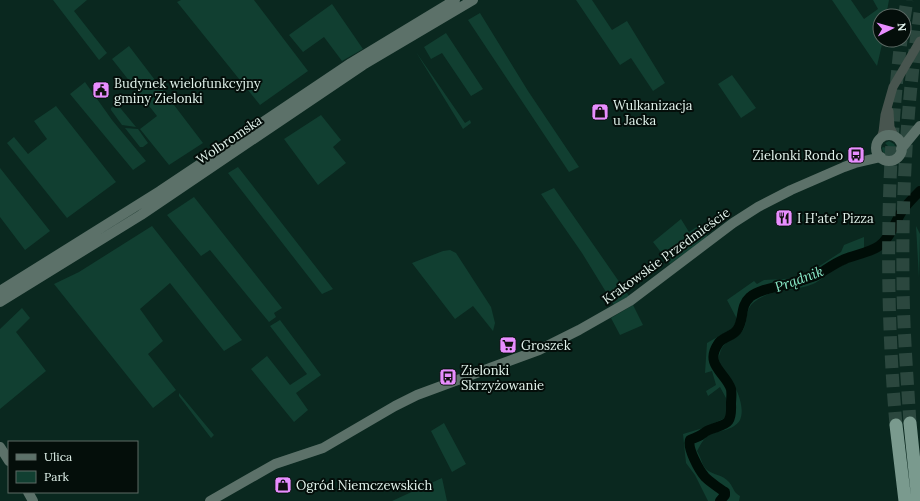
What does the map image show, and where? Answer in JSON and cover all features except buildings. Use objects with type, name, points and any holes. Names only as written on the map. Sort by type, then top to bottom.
[{"type":"highway","points":[[910,424],[918,501]]},
{"type":"highway","points":[[896,425],[905,501]]},
{"type":"main road","name":"Wolbromska","points":[[0,291],[160,191],[351,63],[455,0]]},
{"type":"main road","name":"Wolbromska","points":[[0,302],[141,215],[363,65],[473,0]]},
{"type":"main road","points":[[919,127],[901,149],[899,155],[894,159],[887,160],[881,158],[877,152],[878,142],[887,135],[902,137],[919,127]]},
{"type":"main road","points":[[895,137],[900,144],[901,149]]},
{"type":"main road","name":"Krakowskie Przedmieście","points":[[210,501],[276,464],[323,448],[394,406],[417,395],[539,350],[579,330],[630,301],[732,223],[758,207],[791,190],[855,163],[873,152],[878,142]]},
{"type":"main road","name":"Krakowskie Przedmieście","points":[[855,163],[881,158]]},
{"type":"main road","points":[[0,447],[8,459]]},
{"type":"street","points":[[878,142],[883,132],[885,115],[896,81],[920,41]]},
{"type":"street","points":[[888,104],[890,127],[895,137]]},
{"type":"green space","points":[[53,0],[87,0],[74,11],[107,53],[99,60]]},
{"type":"green space","points":[[181,0],[254,0],[308,71],[260,105],[177,2]]},
{"type":"green space","points":[[576,0],[592,0],[612,30],[627,21],[665,83],[653,91],[631,58],[620,65]]},
{"type":"green space","points":[[832,0],[851,0],[864,19],[872,13],[872,48],[881,48],[877,66]]},
{"type":"green space","points":[[873,0],[889,0],[888,8],[877,8]]},
{"type":"green space","points":[[332,4],[363,49],[342,61],[324,37],[303,52],[289,35]]},
{"type":"green space","points":[[480,13],[528,91],[579,167],[569,172],[468,20]]},
{"type":"green space","points":[[446,33],[483,89],[471,96],[442,53],[431,59],[424,47]]},
{"type":"green space","points":[[129,46],[203,143],[169,165],[140,129],[157,116],[112,59]]},
{"type":"green space","points":[[416,52],[465,123],[470,120],[471,123],[463,129]]},
{"type":"green space","points":[[732,75],[756,108],[741,118],[718,84]]},
{"type":"green space","points":[[85,82],[112,120],[146,161],[133,170],[70,94]]},
{"type":"green space","points":[[117,104],[136,127],[122,125],[111,110],[111,108]]},
{"type":"green space","points":[[56,106],[116,182],[67,218],[7,143],[14,137],[28,154],[47,139],[34,121]]},
{"type":"green space","points":[[321,115],[341,140],[333,147],[346,163],[318,185],[284,139]]},
{"type":"green space","points":[[125,128],[138,129],[148,143],[143,147],[140,147]]},
{"type":"green space","points":[[889,141],[894,144],[896,148],[893,153],[888,155],[883,152],[882,148],[887,148],[888,146],[885,143]]},
{"type":"green space","points":[[238,167],[333,289],[322,294],[228,173]]},
{"type":"green space","points":[[0,168],[50,231],[25,250],[0,217]]},
{"type":"green space","points":[[554,188],[629,296],[614,305],[582,253],[541,194]]},
{"type":"green space","points":[[194,197],[282,308],[274,313],[276,317],[269,322],[210,250],[201,256],[167,215]]},
{"type":"green space","points":[[681,219],[689,232],[701,224],[708,237],[670,264],[653,242]]},
{"type":"green space","points":[[152,226],[242,340],[224,351],[170,283],[140,309],[163,341],[148,354],[176,390],[153,408],[54,284],[79,272]]},
{"type":"green space","points":[[916,226],[920,234],[919,278]]},
{"type":"green space","points":[[864,237],[864,256],[833,270],[813,284],[767,295],[753,303],[748,310],[745,326],[741,333],[726,343],[722,348],[719,361],[738,395],[742,411],[741,416],[740,420],[734,426],[706,437],[697,451],[705,468],[709,472],[726,479],[740,496],[739,501],[708,501],[695,475],[686,463],[683,434],[703,428],[725,418],[728,412],[726,398],[720,387],[708,396],[706,391],[716,385],[712,371],[705,373],[707,343],[733,328],[737,319],[727,300],[754,281],[757,284],[764,280],[801,278],[841,252],[844,245]]},
{"type":"green space","points":[[450,250],[456,253],[491,307],[495,323],[493,331],[473,306],[455,319],[412,263],[443,251]]},
{"type":"green space","points":[[633,305],[643,325],[620,335],[611,318]]},
{"type":"green space","points":[[22,308],[30,318],[16,332],[46,371],[0,409],[0,329]]},
{"type":"green space","points":[[280,320],[321,375],[296,393],[308,410],[294,422],[251,369],[267,356],[290,385],[307,374],[270,326]]},
{"type":"green space","points":[[179,393],[214,435],[211,438],[179,396]]},
{"type":"green space","points":[[444,423],[466,464],[452,472],[431,431]]},
{"type":"green space","points":[[442,478],[447,501],[392,501]]},
{"type":"waterway","name":"Prądnik","points":[[720,501],[725,495],[725,492],[705,477],[694,459],[690,448],[690,440],[700,436],[708,430],[727,423],[729,420],[731,411],[731,389],[717,368],[713,358],[714,351],[718,344],[737,330],[741,322],[744,305],[754,294],[813,277],[841,261],[867,252],[883,243],[902,211],[920,191]]},
{"type":"tunnel","points":[[906,8],[907,0]]},
{"type":"tunnel","points":[[910,423],[905,351],[903,212],[906,145],[915,46],[920,13]]},
{"type":"tunnel","points":[[896,425],[890,329],[889,232],[892,136],[900,48]]},
{"type":"place","name":"Budynek wielofunkcyjny gminy Zielonki","points":[[101,90]]},
{"type":"place","name":"Wulkanizacja u Jacka","points":[[600,112]]},
{"type":"place","name":"Zielonki Rondo","points":[[856,155]]},
{"type":"place","name":"I H'ate' Pizza","points":[[784,218]]},
{"type":"place","name":"Groszek","points":[[508,345]]},
{"type":"place","name":"Zielonki Skrzyżowanie","points":[[448,377]]},
{"type":"place","name":"Ogród Niemczewskich","points":[[283,485]]}]
